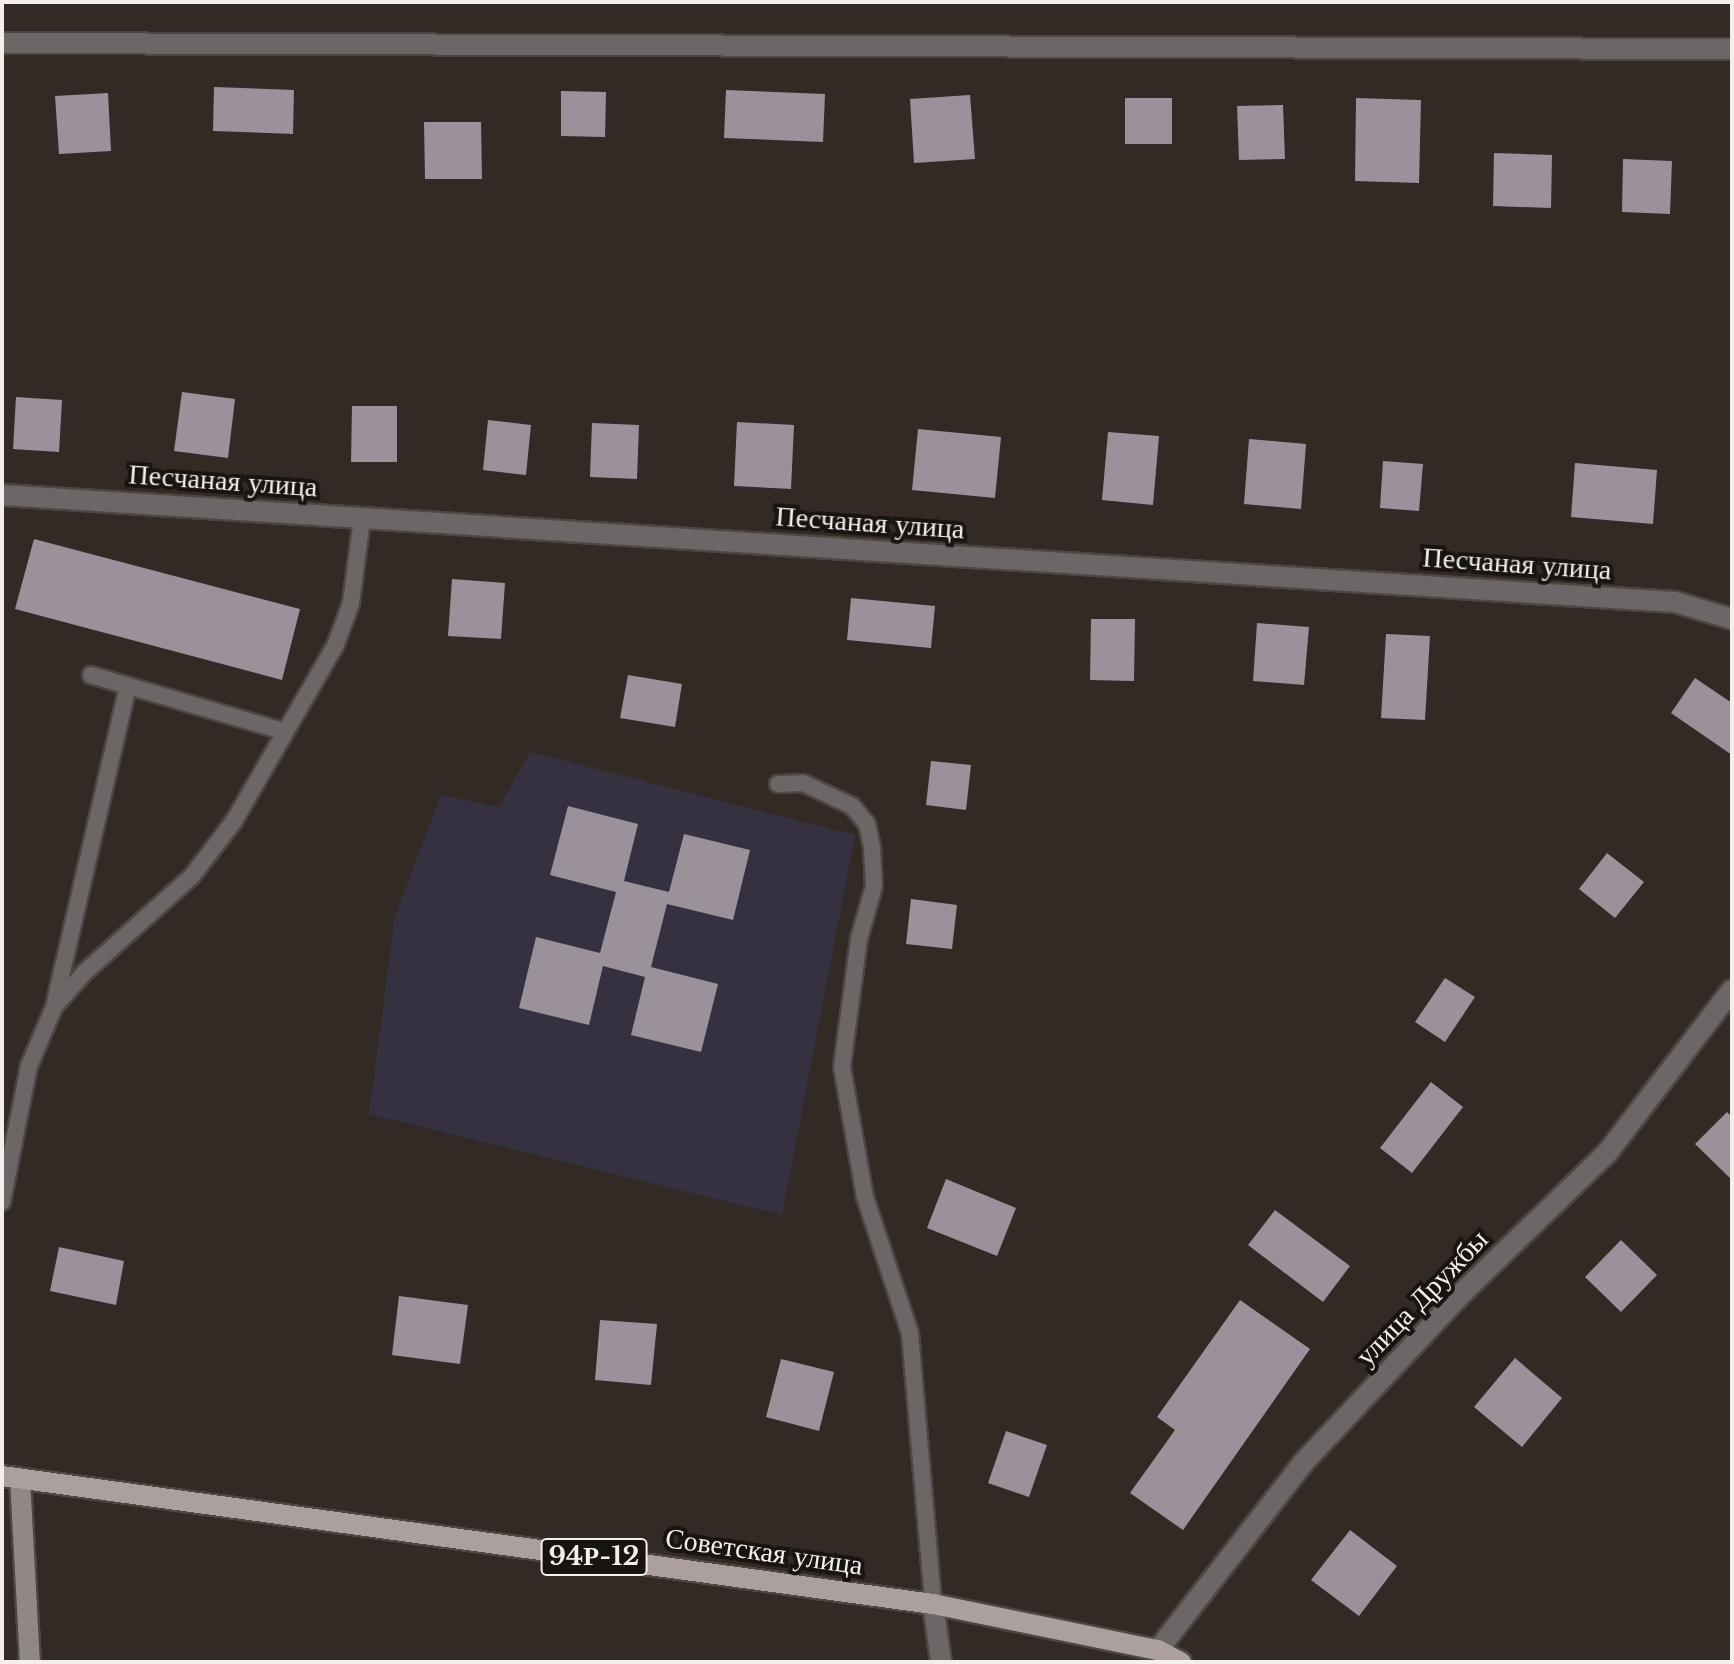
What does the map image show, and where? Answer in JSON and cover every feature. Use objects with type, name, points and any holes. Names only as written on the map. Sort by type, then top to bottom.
[{"type":"main road","name":"Советская улица","points":[[11,1478],[933,1604],[1158,1650],[1181,1662]]},
{"type":"street","points":[[2,43],[1732,49]]},
{"type":"street","name":"Песчаная улица","points":[[2,495],[1675,602],[1732,619]]},
{"type":"street","name":"улица Дружбы","points":[[1158,1650],[1303,1463],[1464,1291],[1608,1152],[1732,990]]},
{"type":"street","points":[[11,1478],[30,1662]]},
{"type":"street","points":[[933,1604],[941,1662]]},
{"type":"lane","points":[[54,1007],[84,973],[192,876],[234,821],[283,731],[336,644],[351,603],[362,518]]},
{"type":"lane","points":[[91,675],[283,731]]},
{"type":"lane","points":[[2,1202],[29,1066],[54,1007],[128,686]]},
{"type":"lane","points":[[778,784],[803,783],[852,806],[867,824],[872,848],[874,886],[859,939],[842,1067],[865,1197],[910,1333],[933,1604]]},
{"type":"shaded area","points":[[530,752],[855,835],[782,1215],[369,1114],[395,916],[441,795],[499,807]]},
{"type":"building","points":[[214,87],[294,90],[293,134],[213,131]]},
{"type":"building","points":[[726,90],[825,94],[823,142],[724,138]]},
{"type":"building","points":[[561,91],[606,92],[605,137],[561,136]]},
{"type":"building","points":[[108,93],[111,151],[59,154],[55,96]]},
{"type":"building","points":[[970,95],[975,159],[914,163],[910,99]]},
{"type":"building","points":[[1125,98],[1172,98],[1172,144],[1125,144]]},
{"type":"building","points":[[1356,98],[1421,100],[1419,183],[1355,181]]},
{"type":"building","points":[[1283,105],[1285,159],[1239,160],[1237,106]]},
{"type":"building","points":[[424,122],[481,122],[482,179],[425,179]]},
{"type":"building","points":[[1494,153],[1552,155],[1551,208],[1493,206]]},
{"type":"building","points":[[1623,159],[1672,161],[1670,214],[1622,212]]},
{"type":"building","points":[[182,392],[235,399],[228,458],[174,451]]},
{"type":"building","points":[[16,397],[62,400],[59,452],[13,449]]},
{"type":"building","points":[[352,406],[397,406],[397,462],[351,462]]},
{"type":"building","points":[[488,420],[531,425],[526,475],[483,470]]},
{"type":"building","points":[[737,422],[794,425],[791,489],[734,486]]},
{"type":"building","points":[[592,423],[639,425],[637,479],[590,477]]},
{"type":"building","points":[[918,429],[1001,437],[995,498],[912,490]]},
{"type":"building","points":[[1108,432],[1159,436],[1153,505],[1102,500]]},
{"type":"building","points":[[1249,439],[1306,444],[1301,509],[1244,504]]},
{"type":"building","points":[[1383,461],[1423,464],[1419,511],[1380,508]]},
{"type":"building","points":[[1575,463],[1657,470],[1653,524],[1571,517]]},
{"type":"building","points":[[34,539],[300,609],[282,680],[15,609]]},
{"type":"building","points":[[452,579],[505,583],[501,639],[448,636]]},
{"type":"building","points":[[851,598],[935,606],[931,648],[847,640]]},
{"type":"building","points":[[1091,619],[1135,619],[1134,681],[1090,680]]},
{"type":"building","points":[[1257,623],[1309,627],[1304,685],[1253,681]]},
{"type":"building","points":[[1386,634],[1430,636],[1425,720],[1381,718]]},
{"type":"building","points":[[628,675],[682,684],[675,727],[620,718]]},
{"type":"building","points":[[1695,678],[1732,703],[1732,755],[1671,713]]},
{"type":"building","points":[[931,761],[971,765],[966,810],[926,805]]},
{"type":"building","points":[[568,806],[638,824],[624,881],[669,892],[684,834],[750,850],[733,920],[667,904],[651,967],[718,984],[701,1052],[631,1035],[645,977],[603,966],[589,1025],[519,1008],[536,937],[600,953],[616,892],[550,875]]},
{"type":"building","points":[[1607,853],[1644,882],[1615,918],[1579,889]]},
{"type":"building","points":[[911,899],[957,905],[952,949],[906,944]]},
{"type":"building","points":[[1445,978],[1475,997],[1445,1042],[1415,1022]]},
{"type":"building","points":[[1431,1082],[1463,1107],[1412,1173],[1380,1148]]},
{"type":"building","points":[[1727,1112],[1732,1117],[1732,1180],[1695,1144]]},
{"type":"building","points":[[946,1179],[1016,1208],[997,1256],[927,1228]]},
{"type":"building","points":[[1275,1210],[1350,1266],[1323,1302],[1248,1245]]},
{"type":"building","points":[[1621,1240],[1657,1275],[1621,1312],[1585,1277]]},
{"type":"building","points":[[59,1247],[124,1261],[116,1305],[50,1291]]},
{"type":"building","points":[[399,1296],[468,1305],[460,1364],[392,1355]]},
{"type":"building","points":[[1240,1300],[1310,1349],[1183,1530],[1130,1493],[1175,1430],[1157,1417]]},
{"type":"building","points":[[600,1320],[657,1324],[651,1385],[595,1380]]},
{"type":"building","points":[[1515,1358],[1562,1398],[1522,1447],[1474,1407]]},
{"type":"building","points":[[781,1359],[834,1372],[819,1431],[766,1417]]},
{"type":"building","points":[[1006,1431],[1047,1445],[1029,1497],[988,1483]]},
{"type":"building","points":[[1350,1530],[1397,1566],[1359,1616],[1311,1580]]}]
